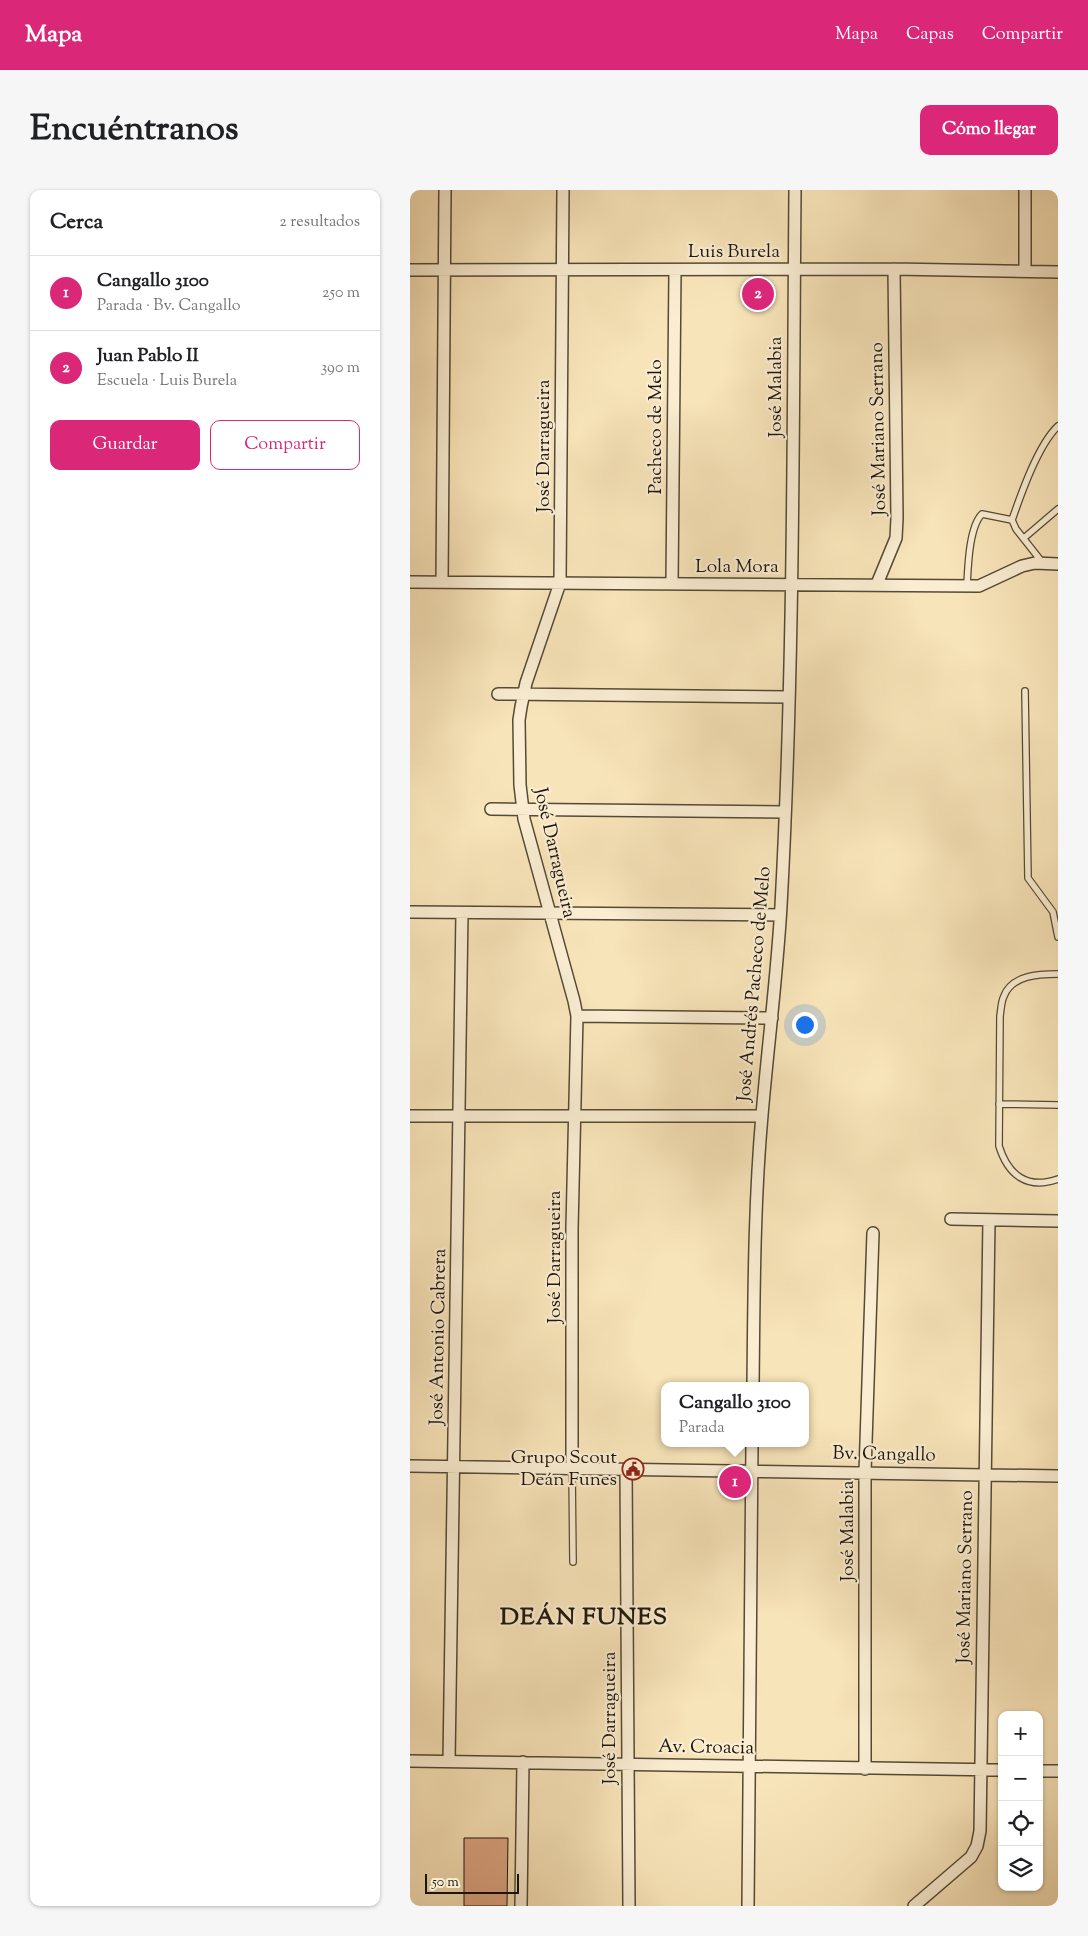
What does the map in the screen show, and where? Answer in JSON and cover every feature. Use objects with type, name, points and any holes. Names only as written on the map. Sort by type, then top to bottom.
[{"type":"street","points":[[442,582],[445,190]]},
{"type":"street","name":"José Darragueira","points":[[563,190],[560,583],[524,694],[519,720],[520,784],[523,810],[577,1016],[572,1468]]},
{"type":"street","name":"José Malabia","points":[[792,584],[795,190]]},
{"type":"street","points":[[1025,190],[1025,271]]},
{"type":"street","name":"Luis Burela","points":[[410,270],[894,269],[1058,272]]},
{"type":"street","name":"José Mariano Serrano","points":[[877,584],[896,538],[897,525],[894,269]]},
{"type":"street","name":"Pacheco de Melo","points":[[672,584],[674,270]]},
{"type":"street","name":"Lola Mora","points":[[410,582],[979,586],[1022,566],[1035,563],[1058,564]]},
{"type":"street","name":"José Andrés Pacheco de Melo","points":[[753,1382],[755,1238],[762,1116],[780,916],[792,584]]},
{"type":"street","points":[[498,694],[789,697]]},
{"type":"street","points":[[491,809],[785,812]]},
{"type":"street","points":[[410,912],[780,916]]},
{"type":"street","name":"José Antonio Cabrera","points":[[448,1761],[462,913]]},
{"type":"street","points":[[577,1016],[772,1018]]},
{"type":"street","points":[[410,1116],[762,1116]]},
{"type":"street","points":[[950,1219],[1058,1221]]},
{"type":"street","name":"José Mariano Serrano","points":[[914,1906],[964,1865],[977,1846],[980,1831],[989,1220]]},
{"type":"street","name":"José Malabia","points":[[865,1769],[865,1472],[873,1233]]},
{"type":"street","points":[[748,1906],[752,1447]]},
{"type":"street","name":"Bv. Cangallo","points":[[410,1466],[1058,1476]]},
{"type":"street","name":"José Darragueira","points":[[626,1469],[628,1906]]},
{"type":"street","name":"Av. Croacia","points":[[410,1760],[998,1770]]},
{"type":"street","points":[[521,1906],[523,1762]]},
{"type":"street","points":[[1043,1771],[1058,1771]]},
{"type":"lane","points":[[1012,520],[1037,459],[1050,433],[1058,426]]},
{"type":"lane","points":[[1024,538],[1058,509]]},
{"type":"lane","points":[[967,585],[968,560],[977,519],[982,514],[1012,520],[1043,563]]},
{"type":"lane","points":[[1025,691],[1028,878],[1054,912],[1058,937]]},
{"type":"lane","points":[[1058,974],[1039,974],[1019,979],[1004,996],[1000,1016],[999,1104],[999,1146],[1004,1161],[1011,1171],[1022,1180],[1037,1182],[1058,1179]]},
{"type":"lane","points":[[999,1104],[1058,1105]]},
{"type":"lane","points":[[572,1468],[573,1562]]},
{"type":"building","points":[[464,1838],[508,1838],[507,1906],[464,1906]]},
{"type":"place","name":"Juan Pablo II","points":[[758,294]]},
{"type":"place","name":"Grupo Scout Deán Funes","points":[[633,1469]]},
{"type":"place","name":"Cangallo 3100","points":[[735,1482]]},
{"type":"district","name":"DEÁN FUNES","points":[[584,1618]]}]
